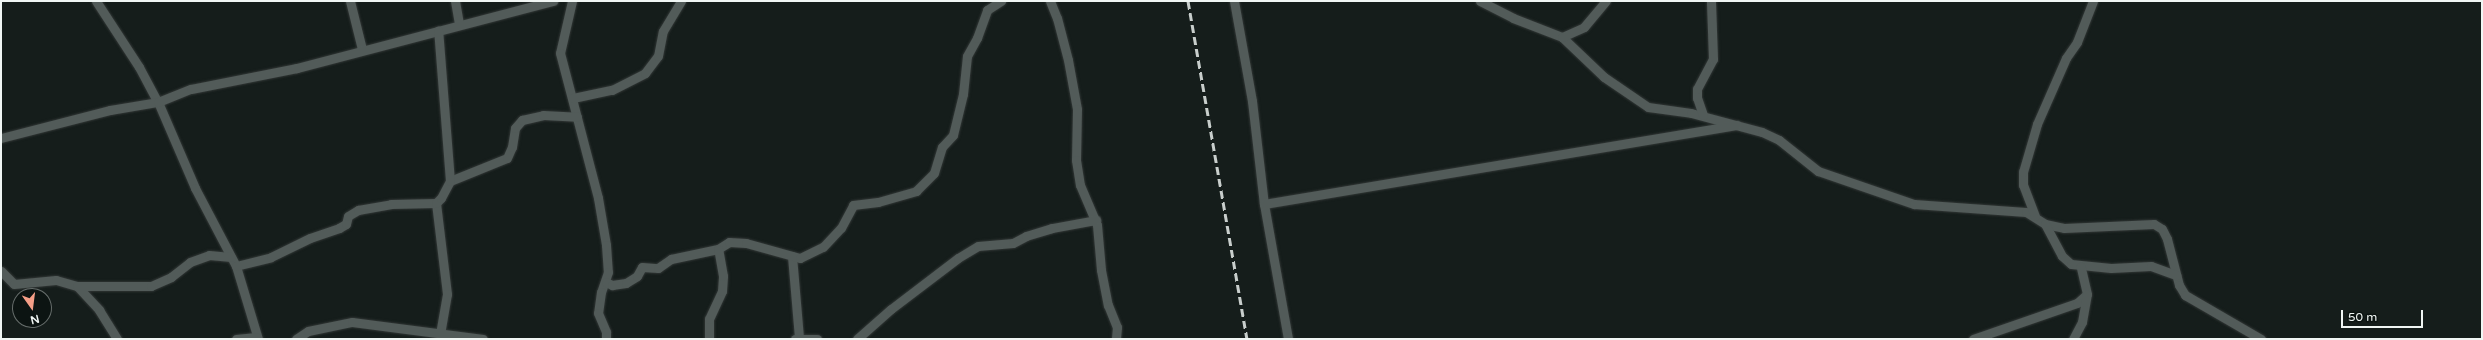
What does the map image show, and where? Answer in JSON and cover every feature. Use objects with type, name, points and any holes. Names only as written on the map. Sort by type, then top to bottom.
[{"type":"street","points":[[96,1],[140,67],[158,102],[195,188],[236,266],[257,338],[236,339]]},
{"type":"street","points":[[350,1],[362,49]]},
{"type":"street","points":[[455,1],[459,24]]},
{"type":"street","points":[[507,1],[510,11]]},
{"type":"street","points":[[1,138],[110,110],[158,102],[191,89],[297,68],[362,49],[553,1]]},
{"type":"street","points":[[572,1],[566,35],[560,49],[599,204],[608,260],[606,282],[601,292],[598,313],[606,332],[606,339]]},
{"type":"street","points":[[573,98],[612,90],[645,73],[658,56],[663,31],[681,1]]},
{"type":"street","points":[[606,282],[612,285],[626,283],[637,276],[642,267],[658,268],[671,259],[718,249],[734,242],[800,258],[823,247],[840,228],[853,205],[907,195],[916,191],[934,173],[942,147],[953,135],[958,121],[967,56],[987,10],[1001,1]]},
{"type":"street","points":[[1050,1],[1066,52],[1077,109],[1076,160],[1080,185],[1096,220],[1102,254],[1101,270],[1108,305],[1117,327],[1116,339]]},
{"type":"street","points":[[1234,1],[1252,101],[1264,204],[1288,339]]},
{"type":"street","points":[[1480,1],[1513,18],[1562,37],[1604,77],[1648,107],[1703,115],[1779,140],[1818,171],[1914,204],[2026,212],[2035,216],[2045,224],[2062,256],[2071,264],[2081,267],[2111,268],[2151,266],[2176,275]]},
{"type":"street","points":[[1562,37],[1584,27],[1606,1]]},
{"type":"street","points":[[1703,115],[1697,98],[1697,89],[1713,59],[1711,1]]},
{"type":"street","points":[[2035,216],[2023,185],[2023,172],[2037,124],[2066,58],[2077,42],[2093,1]]},
{"type":"street","points":[[438,30],[450,181],[446,191],[436,203],[447,294],[440,334]]},
{"type":"street","points":[[450,181],[479,167],[506,158],[512,148],[515,128],[522,120],[543,115],[577,117]]},
{"type":"street","points":[[1264,204],[1737,125]]},
{"type":"street","points":[[236,266],[271,257],[310,238],[339,228],[346,224],[348,216],[368,207],[436,203]]},
{"type":"street","points":[[857,339],[891,309],[958,258],[978,246],[1014,243],[1026,236],[1052,228],[1096,220]]},
{"type":"street","points":[[2045,224],[2080,229],[2154,224],[2162,229],[2167,239],[2176,275],[2185,295],[2261,339]]},
{"type":"street","points":[[709,339],[710,319],[722,291],[723,276],[718,249]]},
{"type":"street","points":[[1,271],[14,284],[56,280],[77,286],[151,286],[171,277],[190,262],[209,255],[231,257]]},
{"type":"street","points":[[792,256],[797,338],[818,339]]},
{"type":"street","points":[[2073,339],[2082,322],[2087,294],[2081,267]]},
{"type":"street","points":[[77,286],[99,310],[117,339]]},
{"type":"street","points":[[1973,339],[2071,307],[2087,294]]},
{"type":"street","points":[[296,339],[308,331],[352,322],[483,339]]},
{"type":"street","points":[[407,329],[408,339]]},
{"type":"railway","points":[[1188,1],[1247,339]]}]
